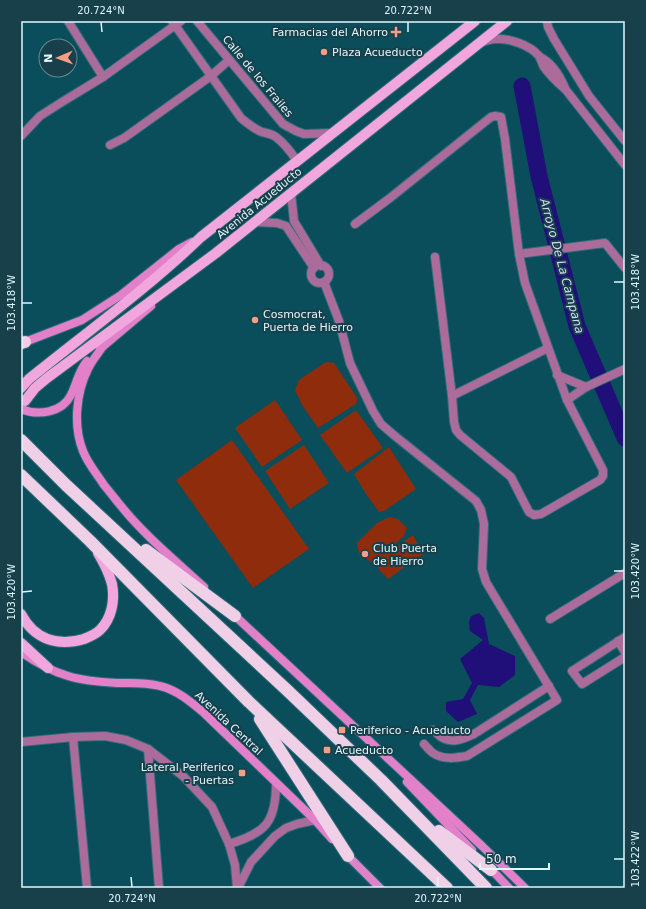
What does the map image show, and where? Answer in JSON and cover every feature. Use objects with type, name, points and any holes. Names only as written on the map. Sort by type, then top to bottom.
[{"type":"highway","points":[[21,440],[66,485],[288,691],[381,780],[436,829],[491,870]]},
{"type":"highway","points":[[21,475],[90,541],[249,702],[447,888]]},
{"type":"highway","points":[[106,521],[236,616]]},
{"type":"highway","points":[[249,702],[348,856]]},
{"type":"highway","points":[[381,780],[486,888]]},
{"type":"main road","name":"Avenida Acueducto","points":[[21,388],[39,371],[145,287],[201,237],[475,21]]},
{"type":"main road","name":"Avenida Acueducto","points":[[23,405],[36,388],[47,378],[216,253],[507,21]]},
{"type":"main road","points":[[22,342],[82,320],[111,302],[179,249],[201,237]]},
{"type":"main road","points":[[23,405],[32,413],[44,413],[60,407],[71,395],[81,370],[92,356],[156,302],[162,293]]},
{"type":"main road","points":[[104,346],[91,362],[82,382],[78,399],[78,433],[80,443],[87,459],[94,471],[121,507],[149,536],[512,874],[525,888]]},
{"type":"main road","points":[[21,614],[30,628],[40,636],[52,641],[76,641],[99,631],[107,621],[112,609],[112,584],[106,568],[90,541]]},
{"type":"main road","points":[[21,643],[48,668]]},
{"type":"main road","name":"Avenida Central","points":[[21,652],[30,659],[67,676],[91,681],[146,683],[161,686],[174,691],[189,700],[314,820],[380,888]]},
{"type":"main road","points":[[375,746],[400,776],[509,888]]},
{"type":"street","points":[[68,21],[104,77]]},
{"type":"street","name":"Calle de los Frailes","points":[[198,21],[283,124],[304,134],[333,133]]},
{"type":"street","points":[[547,21],[548,27],[554,39],[589,96],[625,141]]},
{"type":"street","points":[[21,136],[40,116],[104,77],[176,23],[241,118],[260,132],[268,133],[276,137],[286,146],[297,161]]},
{"type":"street","points":[[479,43],[496,39],[510,40],[523,44],[540,57],[547,60],[561,79],[566,90],[625,165]]},
{"type":"street","points":[[110,145],[124,138],[211,76],[229,60]]},
{"type":"street","points":[[355,224],[390,198],[491,117],[496,116],[501,118],[505,139],[519,254],[525,284],[567,400],[603,470],[603,476],[600,480],[540,514],[534,515],[529,512],[511,477],[460,435],[456,430],[435,258]]},
{"type":"street","points":[[605,139],[616,130]]},
{"type":"street","points":[[291,193],[294,221],[318,267]]},
{"type":"street","points":[[286,226],[294,221]]},
{"type":"street","points":[[254,222],[277,223],[286,226],[318,267]]},
{"type":"street","points":[[519,254],[604,243],[625,268]]},
{"type":"street","points":[[318,267],[324,267],[327,269],[328,278],[324,282],[318,283],[313,279],[312,273],[318,267]]},
{"type":"street","points":[[324,282],[338,321],[350,363],[373,411],[381,424],[476,501],[482,510],[484,524],[482,569],[486,582],[557,700],[467,756],[446,758],[434,754],[424,744]]},
{"type":"street","points":[[452,396],[548,348]]},
{"type":"street","points":[[567,400],[590,385],[625,369]]},
{"type":"street","points":[[557,375],[590,385]]},
{"type":"street","points":[[550,619],[625,573]]},
{"type":"street","points":[[625,652],[622,639],[572,671],[582,684],[625,657]]},
{"type":"street","points":[[434,730],[441,738],[450,741],[462,740],[474,734],[549,686]]},
{"type":"street","points":[[21,742],[73,737],[105,736],[126,740],[148,749],[183,776],[212,807],[229,844],[235,865],[237,888]]},
{"type":"street","points":[[73,737],[87,888]]},
{"type":"street","points":[[148,749],[160,888]]},
{"type":"street","points":[[229,844],[253,835],[264,827],[272,817],[275,806],[276,783]]},
{"type":"street","points":[[237,888],[251,862],[275,836],[286,828],[314,820]]},
{"type":"street","points":[[264,827],[275,836]]},
{"type":"street","points":[[235,865],[251,862]]},
{"type":"shaded area","points":[[326,362],[334,363],[358,399],[356,404],[318,428],[302,405],[295,390],[299,380]]},
{"type":"shaded area","points":[[275,400],[302,440],[262,467],[235,428]]},
{"type":"shaded area","points":[[356,410],[383,448],[347,473],[320,435]]},
{"type":"shaded area","points":[[232,440],[309,549],[253,588],[176,480]]},
{"type":"shaded area","points":[[304,445],[329,483],[290,509],[265,471]]},
{"type":"shaded area","points":[[389,447],[416,489],[384,511],[379,512],[354,474]]},
{"type":"shaded area","points":[[389,517],[398,519],[407,528],[404,536],[378,559],[413,535],[423,554],[388,579],[373,563],[359,553],[357,543],[377,523]]},
{"type":"shaded area","points":[[479,613],[484,618],[489,644],[515,656],[515,675],[499,687],[478,685],[470,700],[477,714],[458,722],[446,711],[446,702],[463,699],[472,683],[460,659],[483,640],[470,631],[469,622],[471,616]]},
{"type":"waterway","name":"Arroyo De La Campana","points":[[522,86],[539,176],[577,326],[625,438]]},
{"type":"place","name":"Farmacias del Ahorro","points":[[396,32]]},
{"type":"place","name":"Plaza Acueducto","points":[[324,52]]},
{"type":"place","name":"Cosmocrat, Puerta de Hierro","points":[[255,320]]},
{"type":"place","name":"Club Puerta de Hierro","points":[[365,554]]},
{"type":"place","name":"Periferico - Acueducto","points":[[342,730]]},
{"type":"place","name":"Acueducto","points":[[327,750]]},
{"type":"place","name":"Lateral Periferico - Puertas","points":[[242,773]]}]
